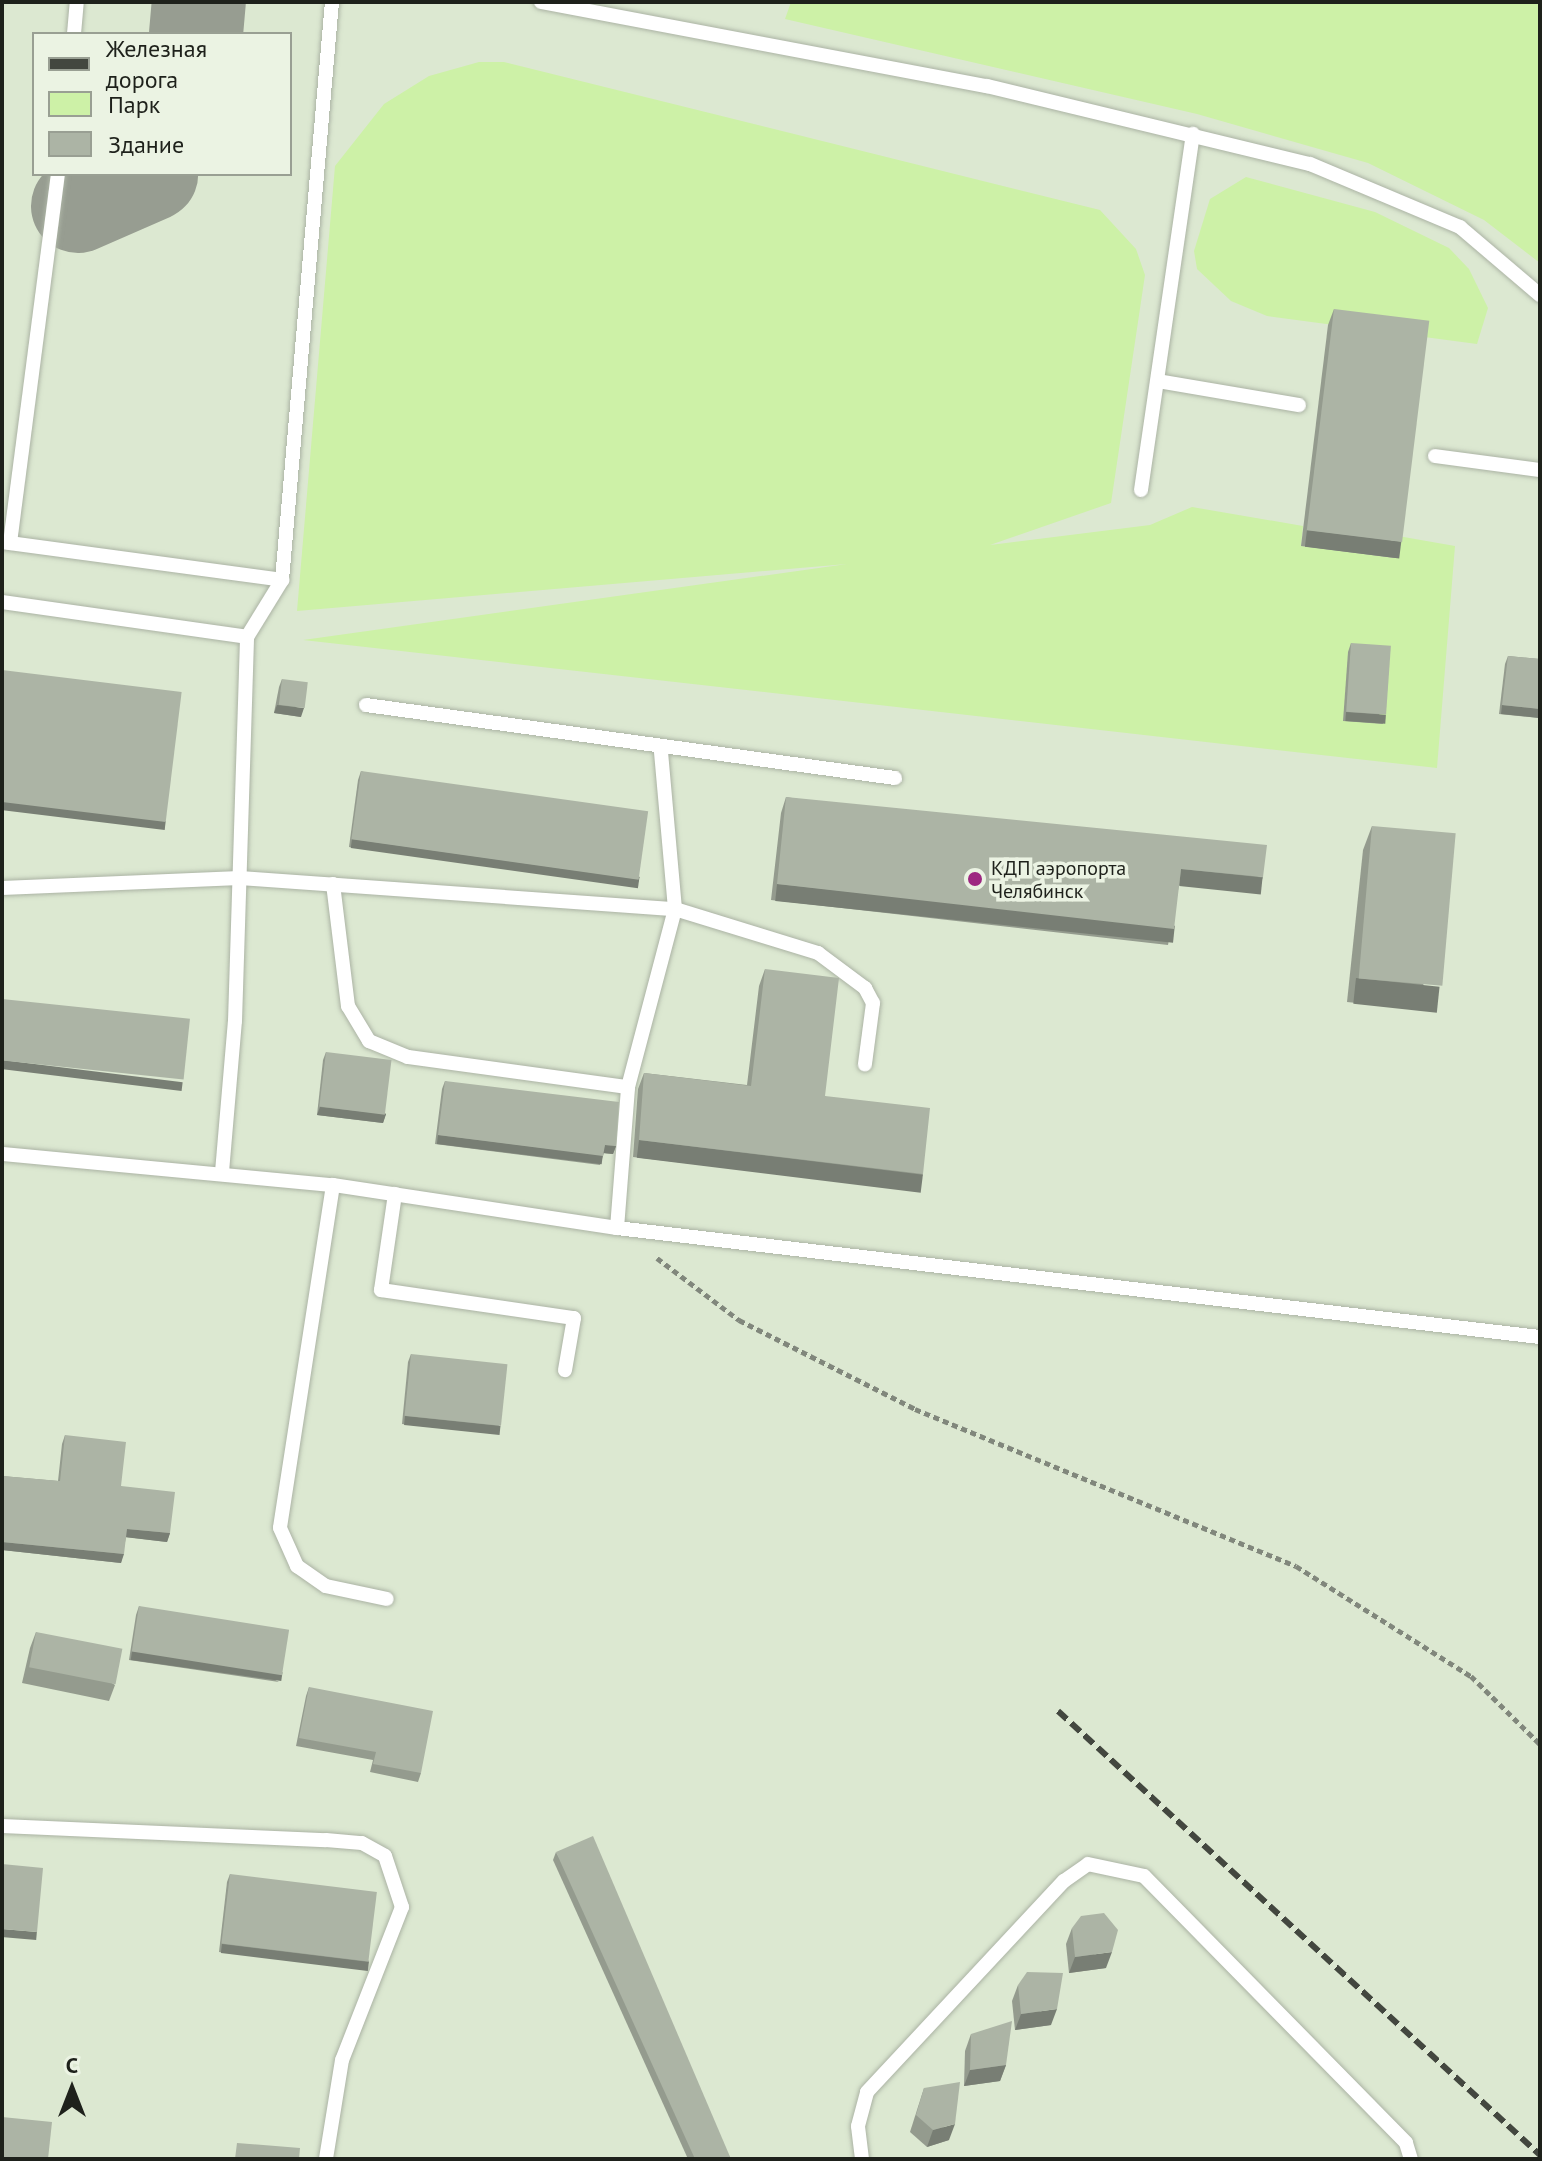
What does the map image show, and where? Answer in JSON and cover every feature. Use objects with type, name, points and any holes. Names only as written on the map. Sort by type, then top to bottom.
[{"type":"lane","points":[[74,32],[77,2]]},
{"type":"lane","points":[[222,1172],[240,878],[247,637],[282,580],[332,2]]},
{"type":"lane","points":[[541,2],[987,86],[1193,134],[1410,201],[1460,227],[1540,295]]},
{"type":"lane","points":[[1141,490],[1193,134]]},
{"type":"lane","points":[[58,176],[6,542],[282,580]]},
{"type":"lane","points":[[1158,381],[1299,405]]},
{"type":"lane","points":[[1435,456],[1540,470]]},
{"type":"lane","points":[[2,602],[247,637]]},
{"type":"lane","points":[[366,705],[661,752],[895,778]]},
{"type":"lane","points":[[617,1228],[628,1087],[675,909],[661,752]]},
{"type":"lane","points":[[2,888],[240,878],[675,909],[818,953],[865,988],[873,1003],[865,1064]]},
{"type":"lane","points":[[333,884],[348,1006],[369,1041],[408,1057],[628,1087]]},
{"type":"lane","points":[[2,1154],[222,1172],[333,1185],[617,1228],[1540,1337]]},
{"type":"lane","points":[[333,1185],[280,1528],[297,1566],[326,1586],[387,1599]]},
{"type":"lane","points":[[395,1194],[381,1290],[574,1318],[565,1370]]},
{"type":"lane","points":[[2,1826],[326,1840],[362,1843],[385,1856],[402,1907],[342,2060],[326,2159]]},
{"type":"lane","points":[[862,2159],[858,2126],[867,2092],[1064,1881],[1088,1864],[1144,1876],[1406,2143],[1411,2159]]},
{"type":"path","points":[[617,1228],[739,1320],[915,1409],[1296,1566],[1471,1676],[1540,1744]]},
{"type":"shaded area","points":[[2,2],[1540,2],[1540,2159],[2,2159]]},
{"type":"green space","points":[[791,2],[1540,2],[1540,263],[1484,220],[1368,163],[1197,114],[785,19]]},
{"type":"green space","points":[[479,62],[504,62],[1100,210],[1136,249],[1145,275],[1111,503],[990,545],[1150,525],[1192,507],[1303,526],[1301,546],[1395,558],[1398,536],[1455,546],[1437,768],[303,640],[847,564],[297,611],[335,166],[384,104],[429,76]]},
{"type":"green space","points":[[1246,177],[1375,212],[1449,248],[1469,269],[1488,308],[1477,344],[1267,316],[1231,301],[1197,269],[1194,251],[1210,199]]},
{"type":"building","points":[[1334,309],[1429,321],[1402,542],[1307,530]]},
{"type":"building","points":[[1351,643],[1391,646],[1386,715],[1346,712]]},
{"type":"building","points":[[1508,656],[1540,659],[1540,709],[1502,705]]},
{"type":"building","points":[[2,670],[182,692],[166,822],[2,802]]},
{"type":"building","points":[[282,679],[308,682],[305,708],[279,705]]},
{"type":"building","points":[[361,771],[648,811],[639,880],[351,839]]},
{"type":"building","name":"КДП аэропорта Челябинск","points":[[786,797],[1267,845],[1263,877],[1181,869],[1174,929],[777,884]]},
{"type":"building","points":[[1372,826],[1456,833],[1442,986],[1359,978]]},
{"type":"building","points":[[765,969],[839,978],[825,1096],[930,1108],[923,1174],[639,1140],[644,1073],[751,1086]]},
{"type":"building","points":[[2,999],[190,1019],[184,1079],[2,1060]]},
{"type":"building","points":[[326,1052],[392,1060],[385,1115],[319,1107]]},
{"type":"building","points":[[445,1081],[619,1102],[616,1146],[605,1145],[603,1156],[438,1135]]},
{"type":"building","points":[[411,1354],[507,1364],[501,1426],[405,1416]]},
{"type":"building","points":[[65,1435],[126,1442],[121,1486],[175,1492],[170,1533],[127,1529],[124,1554],[2,1542],[2,1476],[60,1481]]},
{"type":"building","points":[[139,1606],[289,1630],[282,1675],[132,1651]]},
{"type":"building","points":[[36,1632],[122,1649],[116,1684],[29,1667]]},
{"type":"building","points":[[309,1687],[433,1711],[421,1773],[373,1764],[376,1752],[299,1738]]},
{"type":"building","points":[[593,1836],[731,2159],[695,2159],[556,1852]]},
{"type":"building","points":[[2,1864],[43,1868],[37,1932],[2,1929]]},
{"type":"building","points":[[230,1874],[377,1892],[368,1962],[221,1943]]},
{"type":"building","points":[[1104,1913],[1118,1930],[1112,1952],[1075,1957],[1072,1928],[1081,1916]]},
{"type":"building","points":[[1027,1972],[1063,1973],[1057,2009],[1021,2014],[1018,1985]]},
{"type":"building","points":[[1012,2021],[1006,2065],[970,2070],[971,2034]]},
{"type":"building","points":[[960,2082],[955,2124],[933,2130],[916,2115],[924,2088]]},
{"type":"building","points":[[2,2117],[52,2122],[48,2159],[2,2159]]},
{"type":"building","points":[[237,2143],[300,2148],[299,2159],[235,2159]]},
{"type":"taxiway","points":[[196,32],[199,2]]},
{"type":"taxiway","points":[[78,206],[146,176]]},
{"type":"railway","points":[[1058,1711],[1540,2155]]},
{"type":"place","name":"КДП аэропорта Челябинск","points":[[975,879]]}]
